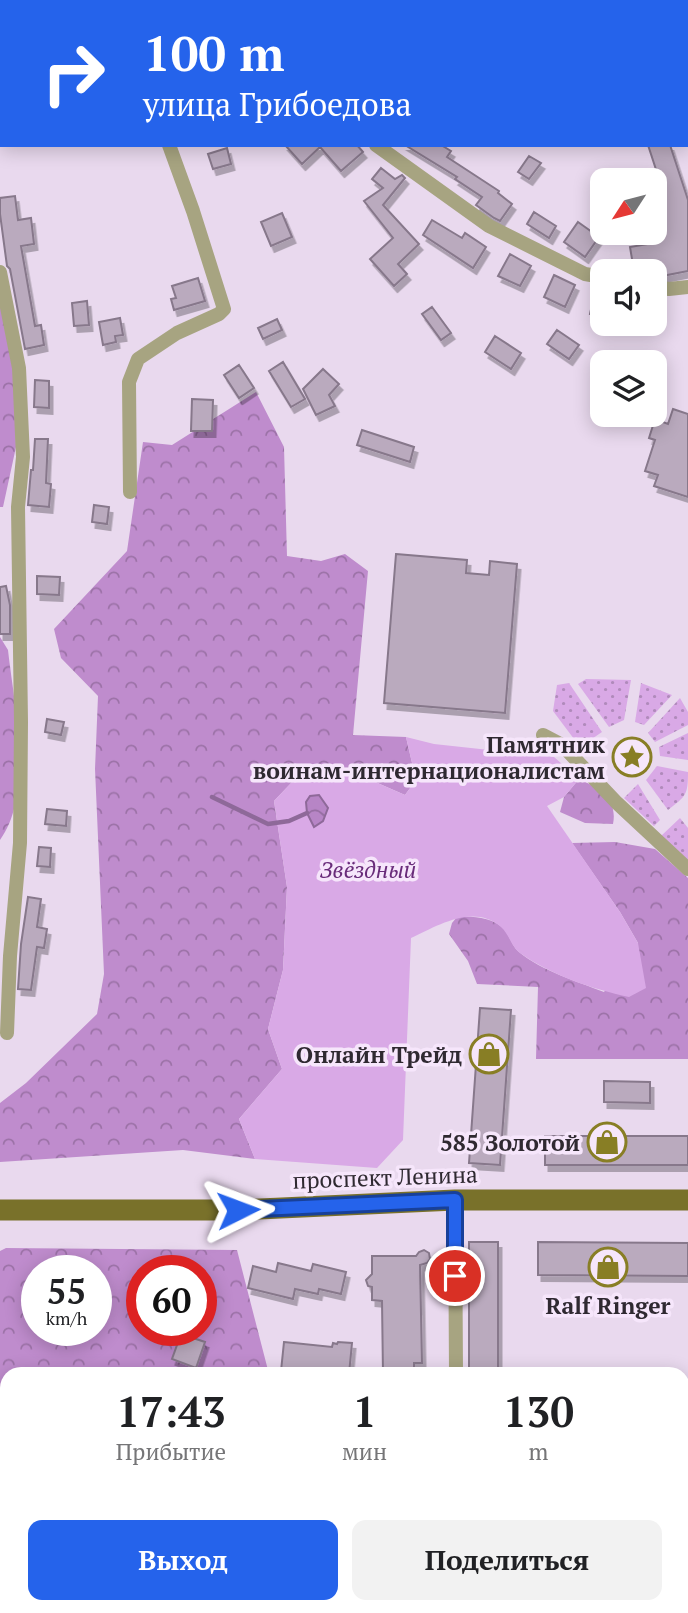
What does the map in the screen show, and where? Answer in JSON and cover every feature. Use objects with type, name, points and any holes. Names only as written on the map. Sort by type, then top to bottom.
[{"type":"main road","name":"проспект Ленина","points":[[0,1210],[238,1210],[455,1200],[688,1199]]},
{"type":"street","points":[[130,492],[130,382],[138,359],[224,309],[170,147]]},
{"type":"street","points":[[379,147],[489,226],[590,275]]},
{"type":"street","points":[[0,272],[19,368],[23,457],[19,507],[20,843],[10,956],[7,1034]]},
{"type":"street","points":[[667,289],[688,287]]},
{"type":"street","points":[[543,735],[562,745],[617,803],[688,869]]},
{"type":"street","points":[[455,1200],[456,1367]]},
{"type":"green space","points":[[0,287],[15,368],[16,447],[3,507],[0,507]]},
{"type":"green space","points":[[256,392],[284,447],[287,556],[321,561],[345,554],[368,571],[353,735],[406,737],[416,780],[405,795],[350,771],[293,781],[274,801],[287,887],[283,970],[268,1029],[282,1069],[239,1119],[255,1159],[183,1150],[0,1162],[0,1103],[26,1083],[97,1014],[104,974],[95,769],[98,696],[61,658],[54,629],[127,551],[143,442],[172,445]]},
{"type":"green space","points":[[0,637],[8,650],[17,722],[19,774],[10,821],[0,840]]},
{"type":"green space","points":[[586,679],[631,680],[624,720],[609,727],[578,684]]},
{"type":"green space","points":[[569,683],[602,732],[580,747],[553,711],[557,685]]},
{"type":"green space","points":[[641,683],[672,695],[644,725],[635,722]]},
{"type":"green space","points":[[680,698],[688,712],[688,725],[655,742],[648,733]]},
{"type":"green space","points":[[688,733],[688,760],[660,756],[659,747]]},
{"type":"green space","name":"Звёздный","points":[[406,737],[434,744],[554,757],[579,779],[564,797],[547,806],[620,912],[638,943],[646,988],[629,997],[558,974],[520,953],[501,927],[490,920],[468,917],[432,928],[411,938],[403,1140],[377,1168],[255,1159],[239,1119],[282,1069],[268,1029],[283,970],[287,887],[274,801],[293,781],[350,771],[405,795],[416,780]]},
{"type":"green space","points":[[657,766],[688,772],[685,794],[668,810],[646,780]]},
{"type":"green space","points":[[579,779],[593,786],[610,801],[614,815],[613,824],[585,823],[560,812],[564,797]]},
{"type":"green space","points":[[638,784],[660,820],[654,826],[624,798]]},
{"type":"green space","points":[[680,818],[688,828],[688,862],[661,836]]},
{"type":"green space","points":[[615,842],[655,849],[688,878],[688,1059],[536,1059],[538,987],[477,984],[468,961],[449,934],[452,923],[457,917],[482,918],[494,922],[504,929],[517,950],[528,959],[604,992],[638,943],[572,843]]},
{"type":"green space","points":[[6,1248],[237,1250],[267,1367],[0,1367],[0,1251]]},
{"type":"water","points":[[319,795],[328,808],[323,821],[314,827],[307,813],[306,802],[310,796]]},
{"type":"building","points":[[287,147],[320,147],[302,164]]},
{"type":"building","points":[[320,147],[359,147],[363,152],[341,171]]},
{"type":"building","points":[[408,147],[444,147],[451,151],[447,157],[499,191],[498,193],[512,204],[500,221],[476,205],[482,197],[455,179],[457,177]]},
{"type":"building","points":[[649,147],[671,147],[688,200],[688,271],[667,275],[667,259],[632,259],[630,247],[667,245],[667,168],[655,168]]},
{"type":"building","points":[[227,148],[231,164],[213,169],[208,154]]},
{"type":"building","points":[[529,156],[541,163],[529,179],[518,172]]},
{"type":"building","points":[[381,168],[395,179],[402,175],[405,178],[383,205],[419,244],[398,264],[407,274],[394,286],[370,259],[393,238],[364,201],[383,188],[372,179]]},
{"type":"building","points":[[15,196],[18,220],[31,218],[34,244],[21,246],[35,326],[41,325],[44,345],[25,349],[10,269],[7,266],[0,214],[0,198]]},
{"type":"building","points":[[534,212],[556,226],[549,238],[527,224]]},
{"type":"building","points":[[282,213],[292,237],[271,246],[261,222]]},
{"type":"building","points":[[432,220],[462,238],[465,233],[486,247],[473,268],[423,235]]},
{"type":"building","points":[[578,222],[590,231],[590,245],[593,245],[585,257],[564,242]]},
{"type":"building","points":[[510,254],[531,266],[520,286],[498,276]]},
{"type":"building","points":[[554,275],[575,285],[565,307],[544,297]]},
{"type":"building","points":[[198,278],[205,301],[174,310],[171,299],[176,298],[172,286]]},
{"type":"building","points":[[87,301],[89,325],[74,326],[72,303]]},
{"type":"building","points":[[432,307],[451,333],[441,340],[422,314]]},
{"type":"building","points":[[120,318],[123,335],[115,336],[116,342],[103,345],[99,322]]},
{"type":"building","points":[[277,319],[282,330],[263,339],[258,328]]},
{"type":"building","points":[[557,330],[579,345],[569,359],[547,344]]},
{"type":"building","points":[[495,336],[521,353],[511,369],[485,352]]},
{"type":"building","points":[[283,362],[305,399],[291,407],[269,371]]},
{"type":"building","points":[[239,365],[254,388],[239,398],[224,375]]},
{"type":"building","points":[[323,369],[339,384],[329,395],[335,406],[316,415],[303,389]]},
{"type":"building","points":[[35,380],[49,381],[49,408],[34,407]]},
{"type":"building","points":[[192,399],[213,400],[212,431],[191,431]]},
{"type":"building","points":[[673,409],[688,414],[688,497],[654,486],[658,475],[645,471],[655,440],[649,438],[652,427],[667,427]]},
{"type":"building","points":[[362,430],[414,447],[410,462],[357,445]]},
{"type":"building","points":[[35,439],[48,439],[46,483],[51,484],[49,507],[28,505]]},
{"type":"building","points":[[94,505],[109,507],[107,524],[92,522]]},
{"type":"building","points":[[396,554],[467,560],[466,573],[489,575],[490,561],[517,564],[505,713],[384,703]]},
{"type":"building","points":[[37,576],[60,577],[59,595],[37,594]]},
{"type":"building","points":[[6,586],[10,605],[10,634],[0,634],[0,587]]},
{"type":"building","points":[[47,719],[64,722],[61,735],[45,732]]},
{"type":"building","points":[[47,809],[67,811],[66,826],[45,824]]},
{"type":"building","points":[[39,847],[51,848],[50,867],[37,866]]},
{"type":"building","points":[[28,897],[41,899],[37,927],[47,929],[44,948],[37,947],[31,990],[18,989]]},
{"type":"building","points":[[480,1008],[511,1010],[500,1165],[469,1163]]},
{"type":"building","points":[[604,1081],[650,1082],[650,1103],[604,1102]]},
{"type":"building","points":[[545,1136],[688,1136],[688,1165],[545,1165]]},
{"type":"building","points":[[469,1242],[498,1242],[498,1367],[469,1367]]},
{"type":"building","points":[[538,1242],[688,1243],[688,1276],[538,1275]]},
{"type":"building","points":[[424,1250],[429,1253],[430,1259],[420,1265],[422,1363],[414,1363],[414,1367],[383,1367],[382,1301],[372,1300],[372,1287],[368,1286],[366,1280],[372,1274],[372,1256],[416,1256]]},
{"type":"building","points":[[278,1263],[311,1271],[313,1264],[346,1272],[341,1294],[319,1289],[318,1294],[295,1289],[293,1299],[248,1288],[253,1266],[276,1272]]},
{"type":"building","points":[[284,1342],[332,1347],[333,1343],[338,1342],[352,1343],[350,1367],[281,1367]]},
{"type":"building","points":[[177,1346],[204,1346],[196,1367],[172,1359]]},
{"type":"waterway","points":[[212,797],[268,824],[289,821],[307,813]]},
{"type":"place","name":"Памятник воинам-интернационалистам","points":[[632,757]]},
{"type":"place","name":"Онлайн Трейд","points":[[489,1054]]},
{"type":"place","name":"585 Золотой","points":[[607,1142]]},
{"type":"place","name":"Ralf Ringer","points":[[608,1267]]},
{"type":"route","points":[[238,1210],[455,1200],[455,1276]]}]
